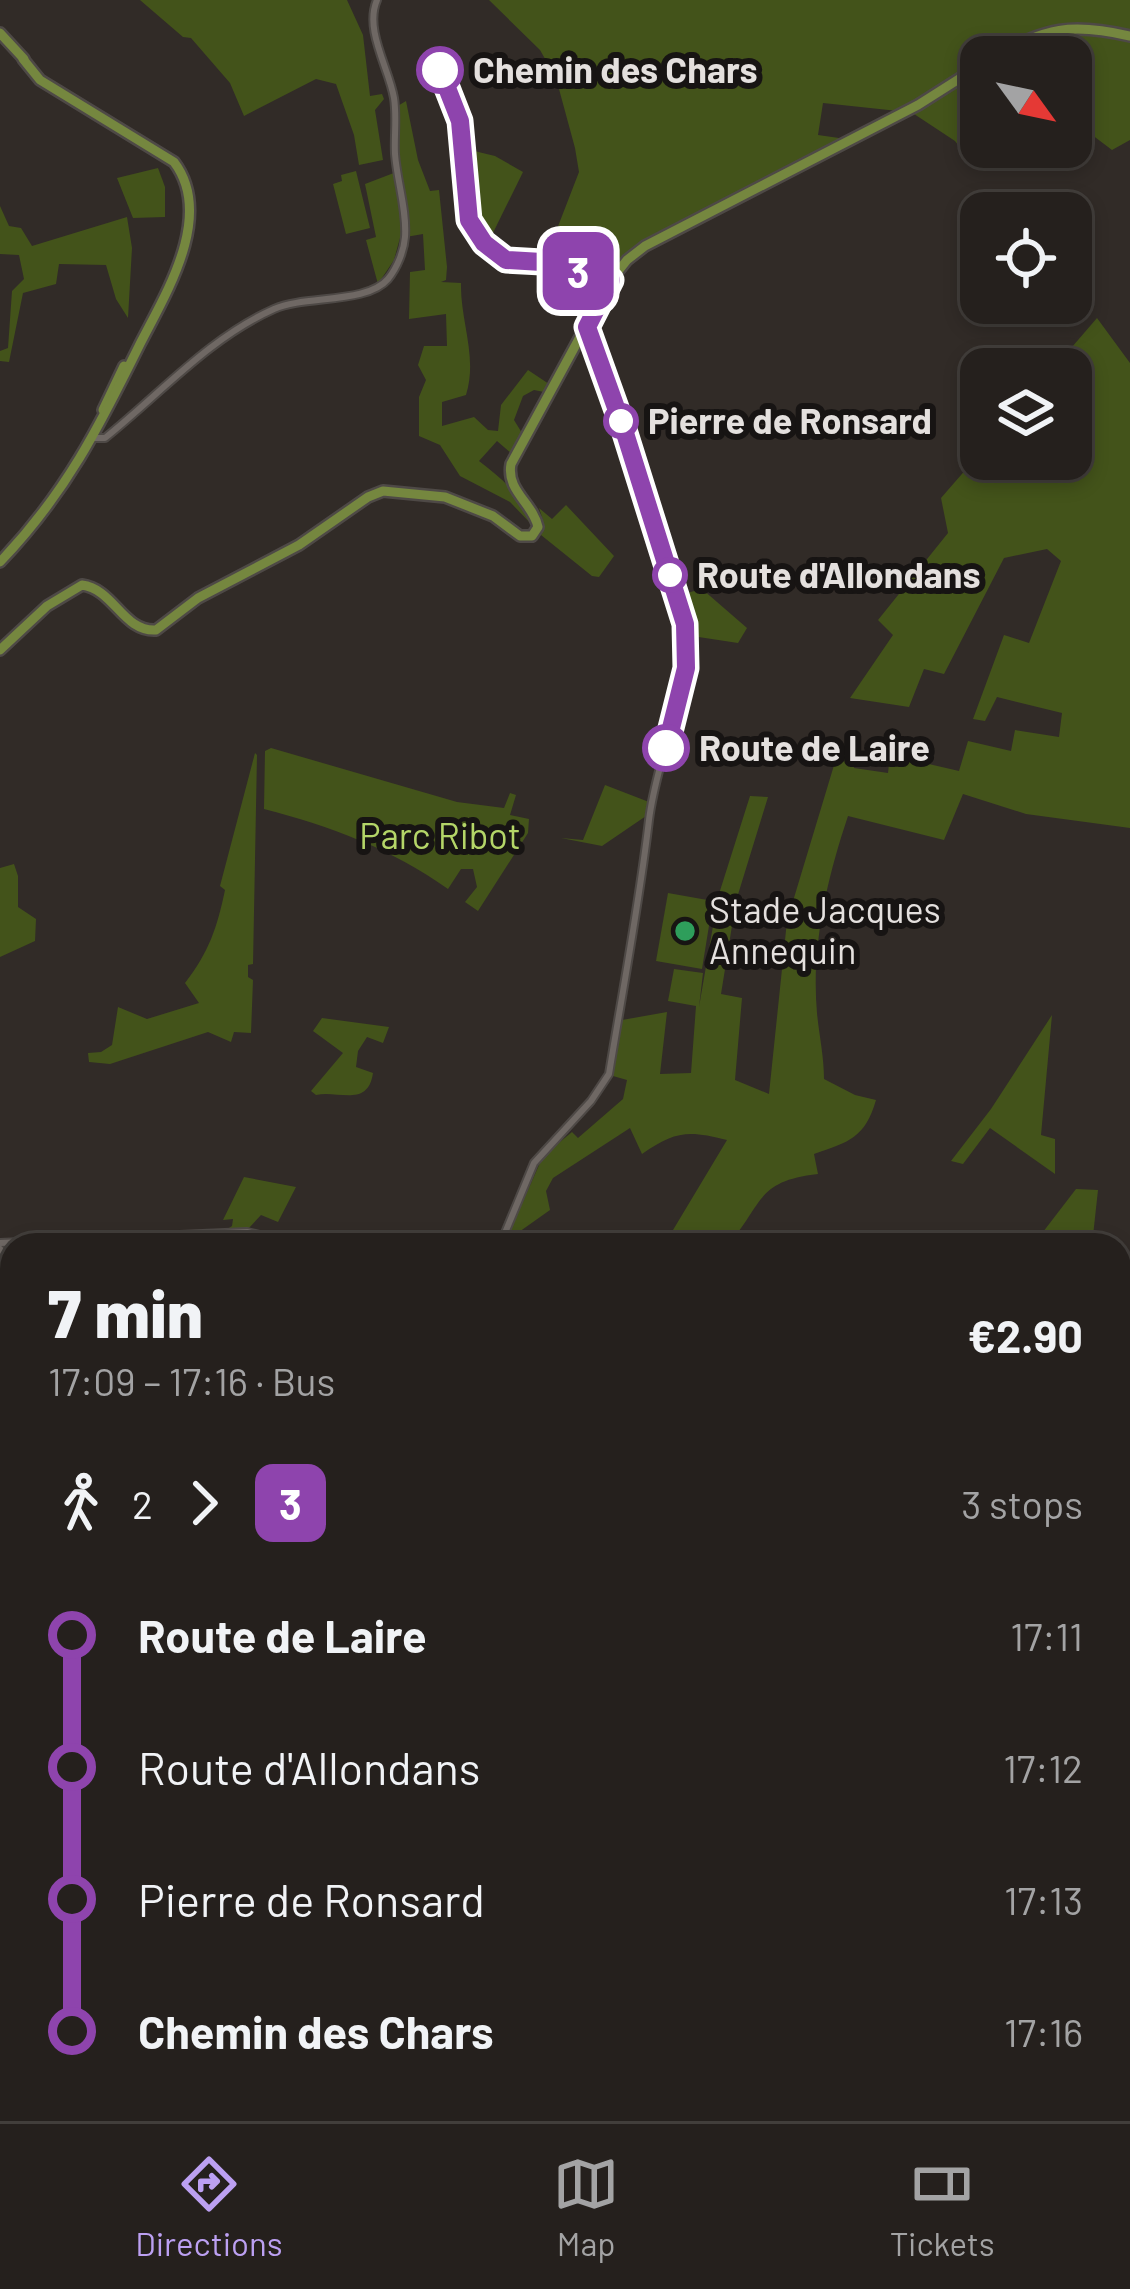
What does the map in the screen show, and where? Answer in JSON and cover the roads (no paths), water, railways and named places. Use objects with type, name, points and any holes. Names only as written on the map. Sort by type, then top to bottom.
[{"type":"main road","points":[[1031,36],[1088,26],[1130,36]]},
{"type":"main road","points":[[0,33],[44,80],[158,149],[182,175],[188,209],[176,272],[107,399],[102,424],[62,488],[0,562]]},
{"type":"main road","points":[[0,650],[57,599],[89,585],[135,626],[156,630],[197,598],[317,534],[383,491],[445,497],[493,516],[524,537],[532,536],[538,527],[536,518],[512,486],[511,464],[611,280],[627,260],[645,246],[918,105],[960,78]]},
{"type":"street","points":[[94,438],[105,438],[197,358],[268,312],[295,302],[362,293],[380,287],[390,277],[405,236],[394,97],[374,14],[379,0]]},
{"type":"street","points":[[505,1233],[542,1150],[591,1101],[608,1074],[643,885],[649,819],[687,654],[685,624],[587,327]]},
{"type":"place","name":"Chemin des Chars","points":[[440,70]]},
{"type":"place","name":"Pierre de Ronsard","points":[[621,421]]},
{"type":"place","name":"Route d'Allondans","points":[[670,575]]},
{"type":"place","name":"Route de Laire","points":[[666,748]]},
{"type":"place","name":"Stade Jacques Annequin","points":[[685,931]]},
{"type":"park label","name":"Parc Ribot","points":[[440,836]]}]
